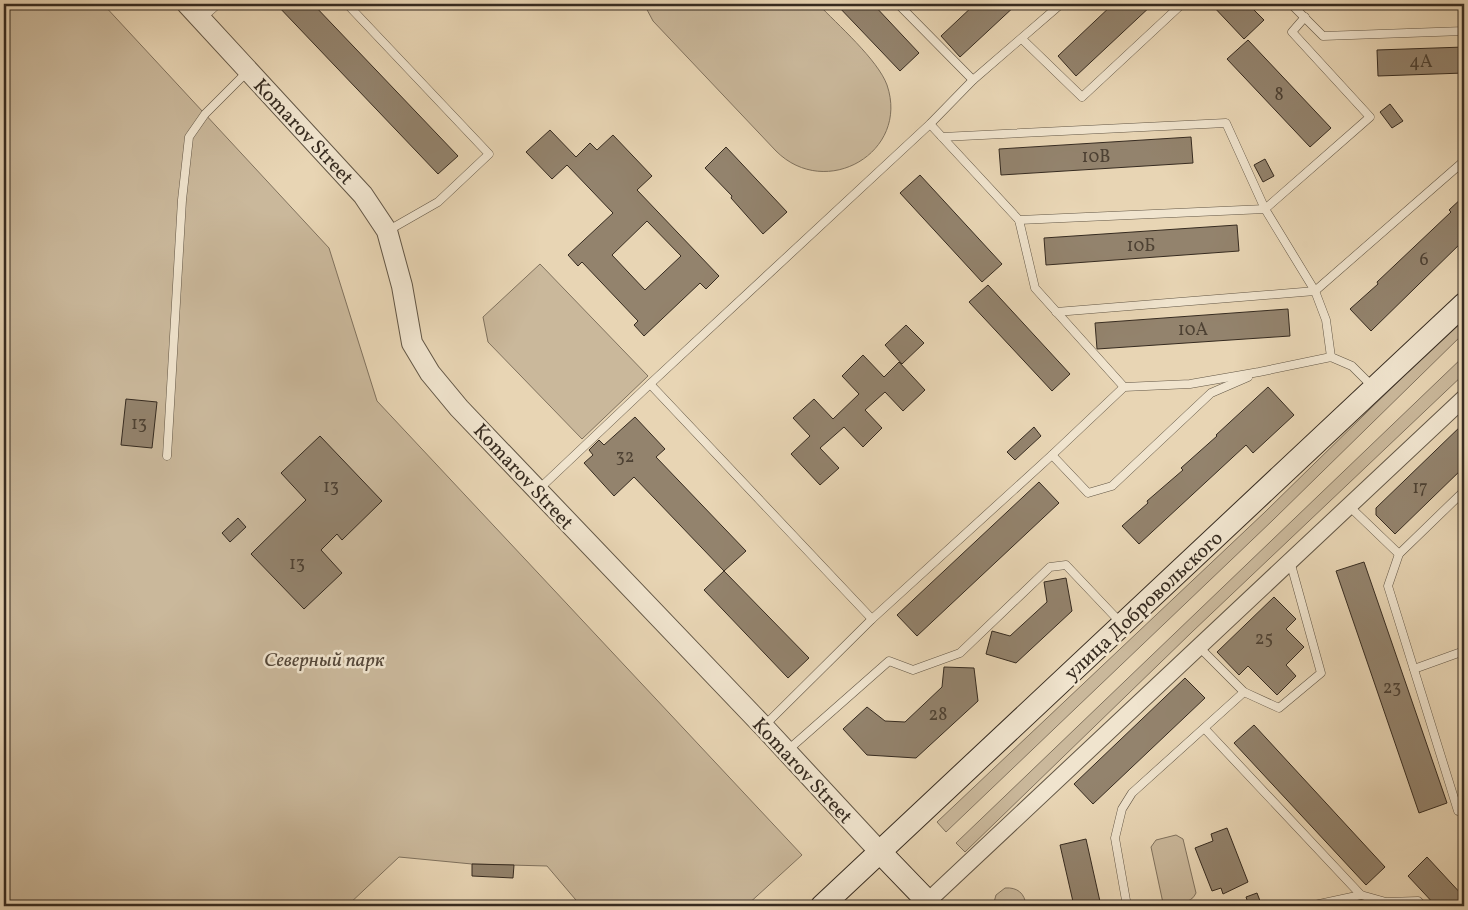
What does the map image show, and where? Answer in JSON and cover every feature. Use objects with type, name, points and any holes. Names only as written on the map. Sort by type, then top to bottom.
[{"type":"main road","name":"улица Добровольского","points":[[822,906],[1464,304]]},
{"type":"main road","name":"Komarov Street","points":[[879,851],[930,904]]},
{"type":"street","name":"Komarov Street","points":[[187,4],[364,196],[387,231],[402,286],[412,343],[430,373],[459,408],[763,726],[879,851]]},
{"type":"street","points":[[930,904],[1199,646],[1464,398]]},
{"type":"lane","points":[[201,19],[218,4]]},
{"type":"lane","points":[[347,4],[489,154],[438,202],[387,231]]},
{"type":"lane","points":[[898,4],[973,80]]},
{"type":"lane","points":[[538,491],[650,384],[930,124],[973,80],[1061,4]]},
{"type":"lane","points":[[1022,39],[1082,97],[1182,4]]},
{"type":"lane","points":[[1292,4],[1323,36],[1464,31]]},
{"type":"lane","points":[[1019,220],[1264,209],[1370,117],[1292,32],[1305,17]]},
{"type":"lane","points":[[168,456],[182,200],[189,137],[205,114],[248,70]]},
{"type":"lane","points":[[942,136],[1226,123],[1264,209],[1315,291],[1326,320],[1331,357]]},
{"type":"lane","points":[[930,124],[1019,220],[1035,288],[1124,387]]},
{"type":"lane","points":[[1056,312],[1315,291],[1464,161]]},
{"type":"lane","points":[[763,726],[872,619],[1124,387],[1190,384],[1331,357],[1352,366],[1374,388]]},
{"type":"lane","points":[[1052,455],[1088,493],[1112,486],[1211,393],[1259,372]]},
{"type":"lane","points":[[650,384],[872,619]]},
{"type":"lane","points":[[1464,491],[1399,554],[1388,586],[1458,811],[1464,809]]},
{"type":"lane","points":[[1349,506],[1399,554]]},
{"type":"lane","points":[[1199,646],[1244,692],[1279,708],[1321,673],[1290,561]]},
{"type":"lane","points":[[786,752],[889,661],[913,670],[960,653],[1050,567],[1066,565],[1122,624]]},
{"type":"lane","points":[[1414,669],[1464,651]]},
{"type":"lane","points":[[1127,906],[1114,838],[1122,809],[1132,792],[1244,692]]},
{"type":"lane","points":[[1205,728],[1362,895]]},
{"type":"lane","points":[[1310,906],[1362,895],[1386,902],[1418,901],[1423,906]]},
{"type":"green space","name":"Северный парк","points":[[4,4],[103,4],[329,248],[377,401],[802,855],[746,906],[581,906],[547,866],[472,864],[399,857],[347,906],[4,906]]},
{"type":"green space","points":[[644,4],[818,4],[866,54],[882,75],[887,85],[891,109],[886,131],[875,149],[859,162],[839,170],[818,171],[796,165],[776,151],[653,21]]},
{"type":"green space","points":[[540,264],[648,376],[582,439],[488,342],[483,317]]},
{"type":"green space","points":[[1464,317],[1464,333],[1273,520],[946,832],[937,822],[1265,512]]},
{"type":"green space","points":[[1464,356],[1464,374],[1192,632],[965,852],[956,843]]},
{"type":"green space","points":[[1176,835],[1183,839],[1196,893],[1191,900],[1186,902],[1167,904],[1163,903],[1151,847],[1156,840]]},
{"type":"green space","points":[[1005,888],[1020,892],[1026,906],[993,906],[996,895]]},
{"type":"building","points":[[276,4],[313,4],[458,156],[438,174]]},
{"type":"building","points":[[836,4],[873,4],[919,53],[900,71]]},
{"type":"building","points":[[975,4],[1017,4],[960,57],[941,36]]},
{"type":"building","points":[[1113,4],[1153,4],[1076,76],[1058,56]]},
{"type":"building","points":[[1211,4],[1248,4],[1264,20],[1244,39]]},
{"type":"building","points":[[1248,40],[1331,128],[1310,147],[1227,59]]},
{"type":"building","points":[[1464,47],[1464,73],[1378,76],[1377,50]]},
{"type":"building","points":[[1390,104],[1403,121],[1392,128],[1380,112]]},
{"type":"building","points":[[550,130],[576,157],[590,143],[597,150],[613,135],[652,176],[637,190],[719,276],[706,289],[700,283],[644,336],[634,325],[638,321],[582,262],[578,266],[568,255],[613,213],[567,165],[552,179],[526,152]],"holes":[[[647,221],[681,256],[645,290],[612,255]]]},
{"type":"building","points":[[1191,137],[1193,163],[1001,175],[999,149]]},
{"type":"building","points":[[726,147],[787,212],[763,234],[731,198],[732,196],[705,168]]},
{"type":"building","points":[[1265,159],[1274,176],[1263,182],[1254,165]]},
{"type":"building","points":[[920,175],[1002,264],[982,282],[900,193]]},
{"type":"building","points":[[1464,196],[1464,240],[1371,331],[1350,309],[1451,212],[1449,210]]},
{"type":"building","points":[[1237,225],[1239,251],[1046,265],[1044,238]]},
{"type":"building","points":[[988,285],[1070,374],[1052,391],[969,302]]},
{"type":"building","points":[[1288,309],[1290,336],[1097,349],[1095,323]]},
{"type":"building","points":[[906,325],[924,343],[902,364],[885,345]]},
{"type":"building","points":[[863,355],[884,377],[899,362],[925,390],[903,411],[885,392],[865,410],[882,428],[863,447],[844,427],[820,448],[839,468],[820,485],[791,454],[810,436],[793,418],[814,399],[833,419],[859,394],[842,376]]},
{"type":"building","points":[[1268,387],[1294,415],[1253,453],[1246,445],[1139,544],[1122,526],[1148,503],[1147,501],[1183,470],[1181,468]]},
{"type":"building","points":[[126,399],[157,402],[152,448],[121,445]]},
{"type":"building","points":[[635,417],[665,449],[656,457],[746,551],[724,571],[634,477],[614,496],[584,463],[593,455],[589,450],[599,440],[604,445]]},
{"type":"building","points":[[1464,423],[1464,467],[1395,534],[1376,515],[1376,508]]},
{"type":"building","points":[[1034,427],[1041,436],[1015,460],[1007,452]]},
{"type":"building","points":[[320,436],[382,501],[342,540],[337,534],[321,550],[342,573],[304,609],[251,554],[306,500],[281,473]]},
{"type":"building","points":[[1039,482],[1059,503],[917,636],[897,615]]},
{"type":"building","points":[[238,518],[246,527],[230,542],[222,533]]},
{"type":"building","points":[[1364,562],[1447,803],[1419,813],[1336,571]]},
{"type":"building","points":[[724,571],[809,658],[788,678],[704,590]]},
{"type":"building","points":[[1066,578],[1072,611],[1016,663],[986,654],[992,631],[1010,636],[1047,602],[1044,582]]},
{"type":"building","points":[[1274,597],[1296,619],[1286,629],[1304,647],[1286,665],[1296,676],[1277,695],[1248,666],[1239,675],[1217,652]]},
{"type":"building","points":[[944,667],[974,668],[978,701],[916,758],[867,755],[843,729],[867,707],[885,721],[905,722],[942,687]]},
{"type":"building","points":[[1185,678],[1205,698],[1093,804],[1074,784]]},
{"type":"building","points":[[1254,725],[1385,867],[1366,885],[1234,743]]},
{"type":"building","points":[[1227,828],[1248,882],[1223,894],[1221,888],[1212,891],[1195,848],[1213,841],[1211,834]]},
{"type":"building","points":[[1086,839],[1101,906],[1074,906],[1060,845]]},
{"type":"building","points":[[1427,857],[1464,897],[1464,906],[1436,906],[1408,876]]},
{"type":"building","points":[[472,864],[514,865],[513,878],[472,876]]},
{"type":"building","points":[[1257,893],[1262,906],[1249,906],[1246,897]]}]
